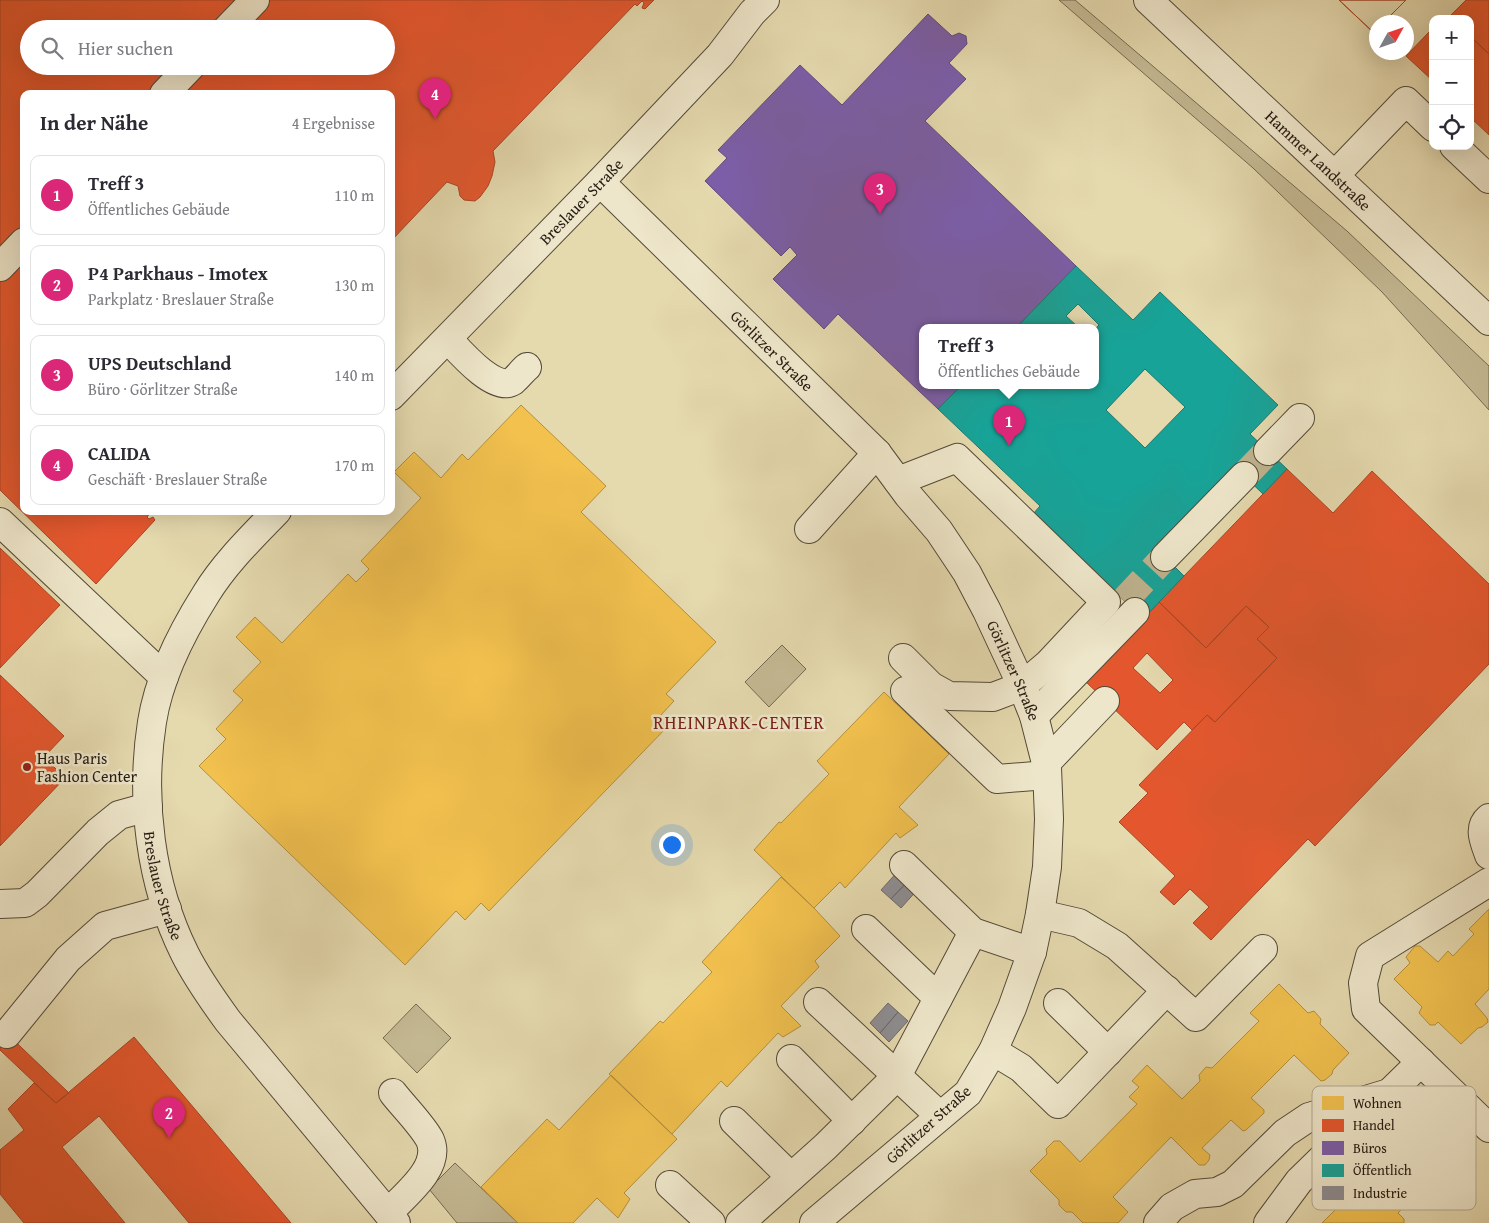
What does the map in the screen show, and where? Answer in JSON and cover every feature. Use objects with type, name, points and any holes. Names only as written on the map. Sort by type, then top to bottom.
[{"type":"street","points":[[236,20],[255,0]]},
{"type":"street","name":"Hammer Landstraße","points":[[1148,0],[1489,321]]},
{"type":"street","name":"Breslauer Straße","points":[[395,392],[600,182],[720,55],[752,4]]},
{"type":"street","points":[[168,90],[182,75]]},
{"type":"street","points":[[1335,174],[1406,101],[1429,123]]},
{"type":"street","points":[[1458,150],[1489,179]]},
{"type":"street","name":"Görlitzer Straße","points":[[600,182],[878,453],[908,495],[939,531],[966,573],[987,611],[1022,686],[1034,716],[1047,769],[1049,819],[1047,867],[1040,914],[1032,952],[1012,1008],[993,1051],[968,1093],[814,1223]]},
{"type":"street","points":[[0,267],[20,246]]},
{"type":"street","points":[[448,339],[488,378],[500,384],[512,382],[527,367]]},
{"type":"street","points":[[1268,451],[1300,418]]},
{"type":"street","points":[[809,529],[878,453]]},
{"type":"street","points":[[898,481],[957,458],[1122,605]]},
{"type":"street","points":[[1165,558],[1244,476]]},
{"type":"street","name":"Breslauer Straße","points":[[273,515],[237,554],[207,593],[183,634],[164,676],[152,721],[147,775],[148,821],[156,866],[167,910],[185,954],[206,990],[228,1021],[392,1218]]},
{"type":"street","points":[[0,522],[164,676]]},
{"type":"street","points":[[903,658],[931,686],[949,696],[993,697],[1022,686],[1122,605]]},
{"type":"street","points":[[1034,716],[1122,605]]},
{"type":"street","points":[[905,691],[997,779],[1047,769],[1105,701]]},
{"type":"street","points":[[0,904],[25,903],[37,894],[98,832],[119,815],[148,807]]},
{"type":"street","points":[[1489,818],[1484,822],[1482,835],[1489,855]]},
{"type":"street","points":[[904,865],[973,932],[1032,952]]},
{"type":"street","points":[[1446,1086],[1366,1009],[1363,983],[1370,956],[1489,882]]},
{"type":"street","points":[[14,1025],[68,959],[105,926],[167,910]]},
{"type":"street","points":[[1040,914],[1079,923],[1117,946],[1196,1017],[1264,948]]},
{"type":"street","points":[[866,929],[938,998]]},
{"type":"street","points":[[740,1223],[852,1121],[897,1076],[973,932]]},
{"type":"street","points":[[993,1051],[1021,1068],[1058,1104],[1167,990]]},
{"type":"street","points":[[818,1002],[940,1116]]},
{"type":"street","points":[[1058,1003],[1108,1052]]},
{"type":"street","points":[[791,1060],[852,1121]]},
{"type":"street","points":[[1396,1086],[1421,1062]]},
{"type":"street","points":[[392,1218],[426,1172],[432,1156],[430,1140],[393,1093]]},
{"type":"street","points":[[1476,1115],[1489,1128]]},
{"type":"street","points":[[1158,1223],[1172,1208],[1195,1194],[1216,1192],[1233,1184],[1285,1133],[1312,1116]]},
{"type":"street","points":[[734,1121],[791,1177]]},
{"type":"street","points":[[1268,1223],[1299,1181],[1312,1168]]},
{"type":"street","points":[[670,1186],[712,1223]]},
{"type":"shaded area","points":[[1059,0],[1075,0],[1347,231],[1489,366],[1489,410],[1382,292],[1253,168]]},
{"type":"shaded area","points":[[782,645],[806,669],[769,707],[745,682]]},
{"type":"shaded area","points":[[416,1004],[451,1038],[417,1073],[383,1038]]},
{"type":"shaded area","points":[[455,1163],[518,1223],[457,1223],[429,1189]]},
{"type":"building: Wohnen","points":[[521,405],[606,486],[581,512],[716,642],[666,694],[674,701],[659,717],[668,726],[489,911],[481,903],[465,920],[456,911],[405,965],[199,766],[226,739],[216,729],[243,700],[233,691],[261,662],[236,637],[255,617],[282,643],[348,574],[356,582],[369,569],[361,561],[421,498],[395,473],[414,452],[441,478],[462,454],[468,460]]},
{"type":"building: Wohnen","points":[[884,692],[949,754],[899,807],[918,825],[900,838],[896,833],[845,888],[840,882],[814,908],[754,850],[779,822],[781,823],[829,774],[817,761]]},
{"type":"building: Wohnen","points":[[781,877],[840,936],[815,961],[819,967],[781,1006],[801,1026],[783,1037],[778,1033],[727,1087],[721,1081],[672,1134],[609,1074],[660,1021],[663,1023],[712,972],[702,962]]},
{"type":"building: Wohnen","points":[[1489,909],[1489,989],[1475,1004],[1487,1018],[1488,1022],[1478,1028],[1461,1044],[1438,1022],[1435,1025],[1430,1025],[1419,1013],[1422,1007],[1394,979],[1410,963],[1406,957],[1415,946],[1420,946],[1438,962],[1448,951],[1453,956],[1474,934],[1469,929]]},
{"type":"building: Wohnen","points":[[1279,984],[1308,1013],[1314,1011],[1321,1019],[1320,1024],[1349,1053],[1333,1070],[1332,1074],[1321,1081],[1294,1055],[1251,1098],[1264,1110],[1264,1113],[1243,1131],[1231,1120],[1202,1148],[1210,1155],[1205,1165],[1199,1165],[1171,1137],[1113,1197],[1128,1212],[1118,1223],[1083,1223],[1072,1212],[1066,1212],[1059,1205],[1059,1200],[1030,1171],[1047,1154],[1046,1149],[1054,1141],[1060,1141],[1080,1162],[1137,1104],[1129,1097],[1139,1087],[1132,1081],[1147,1065],[1182,1099],[1200,1081],[1199,1075],[1206,1067],[1212,1068],[1259,1021],[1250,1013]]},
{"type":"building: Wohnen","points":[[611,1075],[677,1139],[624,1193],[630,1199],[618,1218],[597,1198],[573,1223],[518,1223],[481,1187],[547,1119],[559,1130]]},
{"type":"building: Wohnen","points":[[1335,1210],[1401,1210],[1398,1213],[1404,1219],[1404,1223],[1322,1223]]},
{"type":"building: Handel","points":[[0,0],[654,0],[645,9],[642,8],[644,3],[642,1],[637,6],[635,4],[493,151],[495,162],[492,176],[480,197],[475,201],[464,200],[460,196],[458,186],[447,182],[395,237],[395,90],[20,90],[20,510],[0,490]]},
{"type":"building: Handel","points":[[1339,0],[1406,0],[1391,15],[1369,15],[1369,28]]},
{"type":"building: Handel","points":[[1339,0],[1406,0],[1391,15],[1369,15],[1369,28]]},
{"type":"building: Handel","points":[[1466,0],[1489,0],[1489,54],[1474,40],[1474,15],[1451,15]]},
{"type":"building: Handel","points":[[1429,32],[1429,77],[1410,60],[1414,60],[1414,48]]},
{"type":"building: Handel","points":[[1474,40],[1489,54],[1489,135],[1474,121]]},
{"type":"building: Handel","points":[[1287,469],[1333,513],[1372,471],[1489,584],[1489,664],[1315,846],[1308,839],[1211,940],[1193,923],[1209,907],[1190,889],[1174,905],[1160,892],[1175,876],[1119,822],[1148,793],[1139,785],[1207,715],[1215,722],[1277,658],[1257,639],[1269,627],[1246,606],[1206,648],[1159,602]]},
{"type":"building: Handel","points":[[26,515],[149,515],[147,517],[149,519],[153,517],[155,520],[96,584]]},
{"type":"building: Handel","points":[[0,548],[60,605],[0,668]]},
{"type":"building: Handel","points":[[1159,602],[1206,648],[1246,606],[1269,627],[1257,639],[1277,658],[1215,722],[1207,715],[1192,730],[1184,722],[1157,750],[1084,680]],"holes":[[[1147,653],[1173,680],[1160,693],[1133,668]]]},
{"type":"building: Handel","name":"Haus Paris Fashion Center","points":[[0,675],[64,736],[44,757],[65,778],[0,846]]},
{"type":"building: Handel","points":[[0,1027],[69,1093],[56,1103],[0,1050]]},
{"type":"building: Handel","points":[[134,1037],[291,1223],[189,1223],[99,1116],[62,1147],[125,1223],[24,1223],[0,1194],[0,1150],[24,1130],[8,1109],[34,1083],[56,1103]]},
{"type":"building: Büros","points":[[928,14],[952,36],[959,33],[966,36],[967,44],[949,63],[966,79],[925,121],[1076,266],[1020,324],[919,324],[919,389],[958,389],[938,409],[838,314],[824,329],[773,279],[797,255],[790,247],[781,256],[705,181],[727,158],[718,150],[800,65],[842,105]]},
{"type":"building: Öffentlich","points":[[1076,266],[1133,320],[1160,292],[1278,405],[1250,434],[1287,469],[1263,494],[1238,470],[1160,552],[1184,576],[1143,619],[1033,514],[1040,506],[938,409],[958,389],[1099,389],[1099,324],[1078,304],[1066,316],[1075,324],[1020,324]],"holes":[[[1145,369],[1185,407],[1145,448],[1106,410]]]},
{"type":"building: Industrie","points":[[899,870],[910,879],[891,899],[881,890]]},
{"type":"building: Industrie","points":[[910,879],[919,888],[901,908],[891,899]]},
{"type":"building: Industrie","points":[[888,1003],[898,1012],[880,1033],[870,1023]]},
{"type":"building: Industrie","points":[[898,1012],[908,1021],[889,1042],[880,1033]]},
{"type":"tunnel","points":[[1244,476],[1268,451]]},
{"type":"tunnel","points":[[1124,601],[1165,557]]},
{"type":"place","name":"CALIDA","points":[[435,119]]},
{"type":"place","name":"UPS Deutschland","points":[[880,214]]},
{"type":"place","name":"Treff 3","points":[[1009,446]]},
{"type":"place","name":"Haus Paris Fashion Center","points":[[27,767]]},
{"type":"place","name":"P4 Parkhaus - Imotex","points":[[169,1138]]},
{"type":"district","name":"RHEINPARK-CENTER","points":[[739,723]]}]
